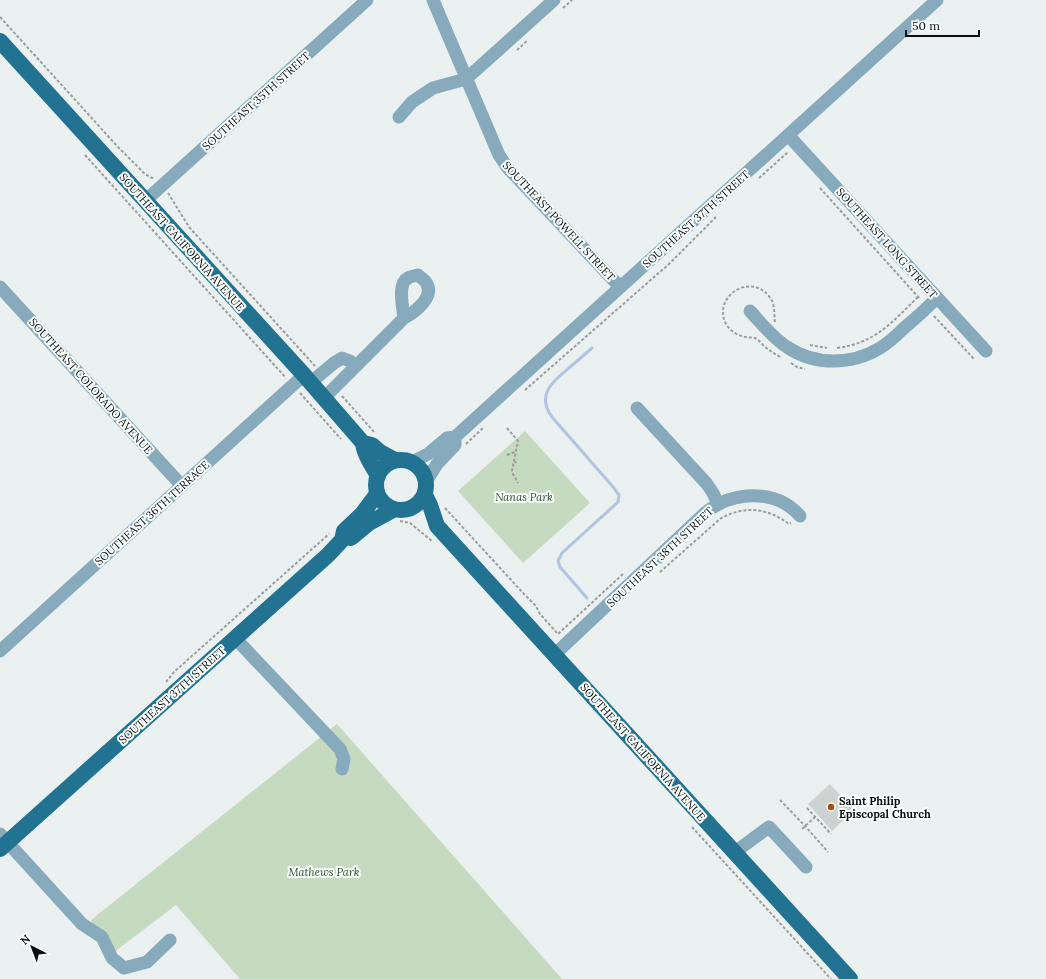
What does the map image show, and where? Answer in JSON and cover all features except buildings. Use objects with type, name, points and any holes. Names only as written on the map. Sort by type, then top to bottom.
[{"type":"main road","name":"SOUTHEAST CALIFORNIA AVENUE","points":[[0,41],[307,379],[329,393],[363,443],[364,451],[378,476]]},
{"type":"main road","name":"SOUTHEAST CALIFORNIA AVENUE","points":[[363,443],[372,445],[380,452],[395,460]]},
{"type":"main road","points":[[395,460],[412,462],[419,466],[424,473],[426,488],[421,502],[414,507],[400,510],[386,506],[377,494],[376,481],[382,469],[395,460]]},
{"type":"main road","name":"SOUTHEAST CALIFORNIA AVENUE","points":[[426,488],[437,526],[850,979]]},
{"type":"main road","name":"SOUTHEAST 37TH STREET","points":[[2,842],[328,555],[336,536],[344,531],[362,514],[377,494]]},
{"type":"main road","name":"SOUTHEAST CALIFORNIA AVENUE","points":[[400,510],[418,515],[424,521],[437,526]]},
{"type":"main road","name":"SOUTHEAST 37TH STREET","points":[[336,536],[352,538],[369,523],[400,510]]},
{"type":"street","name":"SOUTHEAST 35TH STREET","points":[[145,201],[367,0]]},
{"type":"street","name":"SOUTHEAST POWELL STREET","points":[[433,0],[495,147],[507,166],[620,287]]},
{"type":"street","name":"SOUTHEAST 37TH STREET","points":[[426,488],[437,464],[454,445],[461,441],[620,287],[937,0]]},
{"type":"street","points":[[399,117],[412,102],[433,88],[466,78],[556,6]]},
{"type":"street","name":"SOUTHEAST LONG STREET","points":[[788,135],[986,351]]},
{"type":"street","name":"SOUTHEAST COLORADO AVENUE","points":[[0,287],[182,486]]},
{"type":"street","points":[[750,311],[775,338],[788,348],[803,356],[815,359],[840,361],[856,358],[881,348],[941,302]]},
{"type":"street","points":[[329,393],[404,318]]},
{"type":"street","name":"SOUTHEAST 36TH TERRACE","points":[[0,651],[182,486],[307,379],[342,358],[350,361],[356,367]]},
{"type":"street","points":[[637,408],[707,484],[718,504]]},
{"type":"street","name":"SOUTHEAST 37TH STREET","points":[[412,462],[428,454],[447,438],[461,441]]},
{"type":"street","name":"SOUTHEAST 38TH STREET","points":[[554,655],[705,513],[718,504],[739,497],[761,496],[782,502],[792,508],[800,516]]},
{"type":"street","points":[[235,638],[340,749],[344,759],[342,769]]},
{"type":"street","points":[[735,852],[769,827],[806,867]]},
{"type":"street","points":[[2,842],[82,924],[102,937],[112,958],[124,968],[147,962],[170,940]]},
{"type":"path","points":[[556,6],[572,0]]},
{"type":"path","points":[[0,17],[117,146],[145,174],[154,179],[168,192],[189,227],[307,379],[342,440]]},
{"type":"path","points":[[514,53],[530,38]]},
{"type":"path","points":[[80,150],[307,379]]},
{"type":"path","points":[[756,181],[788,152]]},
{"type":"path","points":[[524,391],[669,264],[716,217]]},
{"type":"path","points":[[775,323],[772,300],[760,288],[756,287],[743,286],[736,290],[725,302],[722,310],[726,324],[735,333],[745,337],[756,338],[774,354],[797,367],[809,370]]},
{"type":"path","points":[[809,344],[831,349],[846,347],[867,341],[892,323],[928,288]]},
{"type":"path","points":[[928,320],[934,315],[941,302]]},
{"type":"path","points":[[931,312],[974,359]]},
{"type":"path","points":[[329,393],[375,433]]},
{"type":"path","points":[[461,441],[483,428]]},
{"type":"path","points":[[507,428],[518,441],[513,474],[518,483]]},
{"type":"path","points":[[507,455],[516,452]]},
{"type":"path","points":[[514,461],[518,464]]},
{"type":"path","points":[[444,507],[536,606],[540,614],[558,634],[624,572]]},
{"type":"path","points":[[658,574],[720,519],[728,514],[744,510],[764,511],[781,518],[789,524],[800,516]]},
{"type":"path","points":[[163,686],[174,672],[336,536]]},
{"type":"path","points":[[780,800],[828,852]]},
{"type":"path","points":[[807,808],[831,834]]},
{"type":"path","points":[[802,829],[815,817]]},
{"type":"green space","name":"Nanas Park","points":[[525,431],[590,503],[523,563],[458,491]]},
{"type":"green space","name":"Mathews Park","points":[[337,724],[562,979],[240,979],[176,905],[105,959],[91,920]]},
{"type":"waterway","points":[[587,598],[560,567],[558,561],[562,553],[618,502],[619,495],[552,417],[547,409],[546,396],[548,390],[557,378],[592,348]]},
{"type":"place","name":"Saint Philip Episcopal Church","points":[[831,807]]}]
